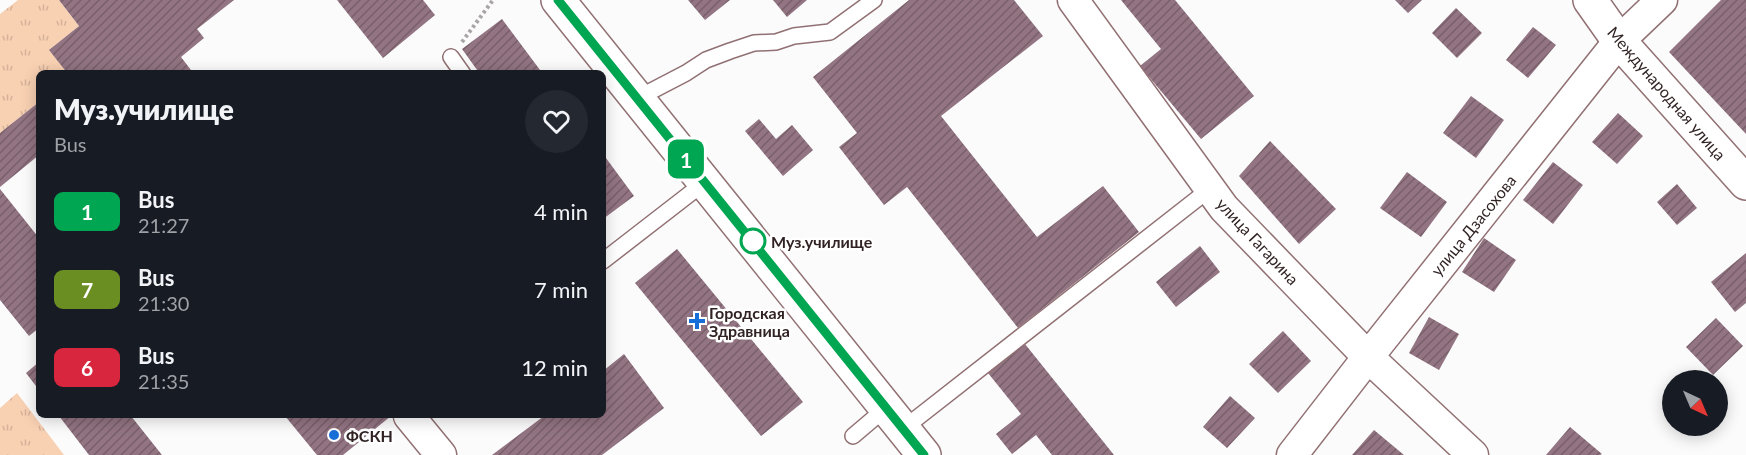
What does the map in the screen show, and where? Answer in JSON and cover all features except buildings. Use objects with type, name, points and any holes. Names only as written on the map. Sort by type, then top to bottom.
[{"type":"main road","points":[[558,0],[924,455]]},
{"type":"main road","name":"Международная улица","points":[[1590,0],[1619,41],[1746,183]]},
{"type":"street","name":"улица Гагарина","points":[[1073,0],[1224,207],[1368,357],[1473,455]]},
{"type":"street","name":"улица Дзасохова","points":[[1292,455],[1619,41],[1662,0]]},
{"type":"street","points":[[411,418],[441,455]]},
{"type":"lane","points":[[638,98],[706,60],[730,51],[754,43],[776,42],[794,36],[830,32],[874,0]]},
{"type":"lane","points":[[451,57],[460,70]]},
{"type":"lane","points":[[606,259],[705,182]]},
{"type":"lane","points":[[853,436],[894,418],[1211,188]]},
{"type":"path","points":[[451,57],[493,0]]},
{"type":"green space","points":[[18,0],[59,0],[79,26],[49,50],[66,70],[36,70],[36,104],[0,133],[0,14]]},
{"type":"green space","points":[[17,393],[64,455],[0,455],[0,408]]},
{"type":"bus line","name":"1","points":[[558,0],[924,455]]},
{"type":"place","name":"Муз.училище","points":[[753,241]]},
{"type":"place","name":"Городская Здравница","points":[[697,321]]},
{"type":"place","name":"ФСКН","points":[[334,435]]}]
